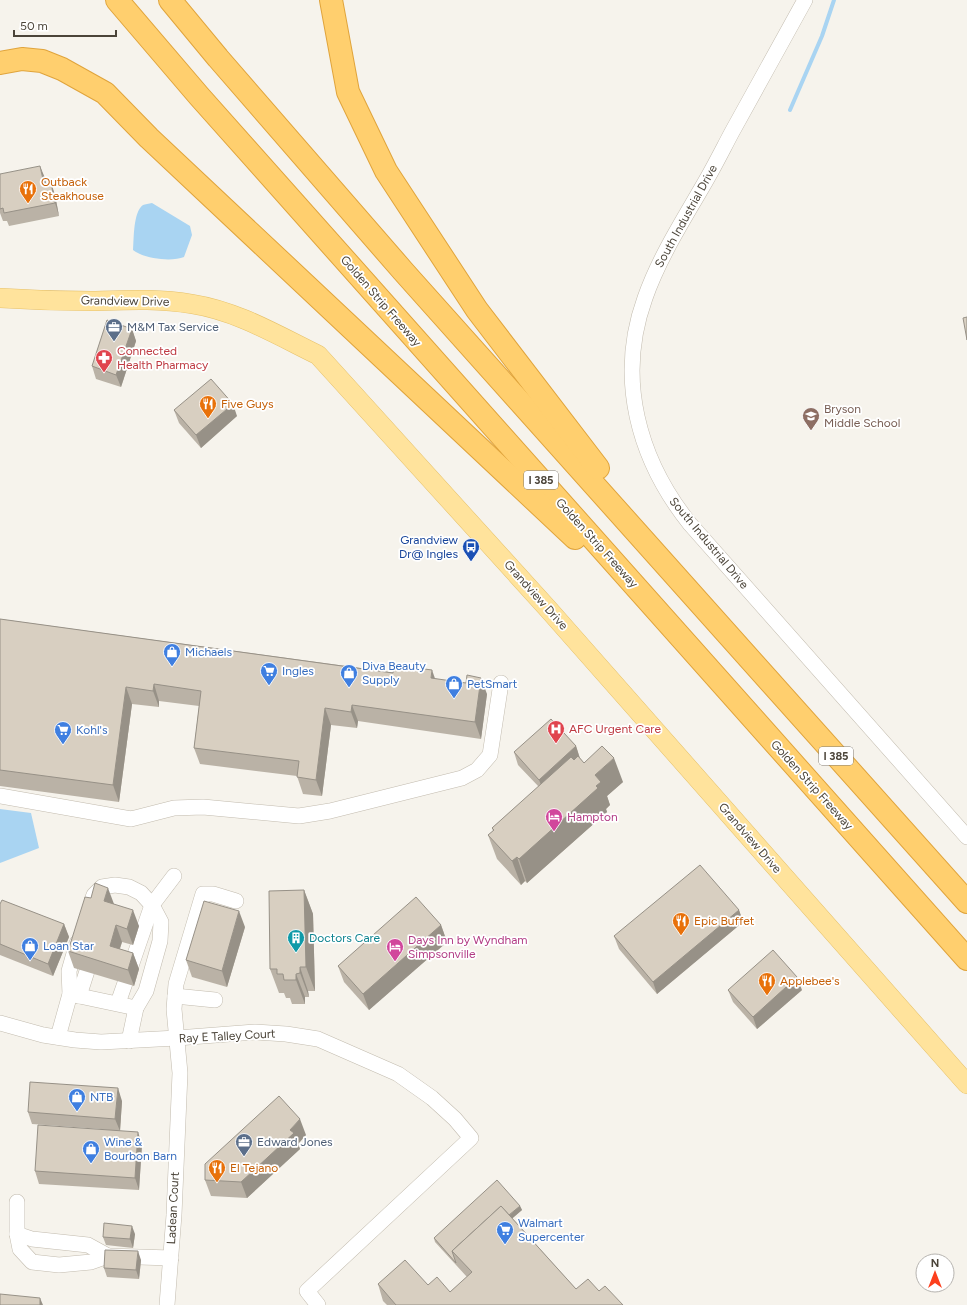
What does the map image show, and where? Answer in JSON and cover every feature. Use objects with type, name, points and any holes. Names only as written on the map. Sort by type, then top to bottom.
[{"type":"highway","name":"Golden Strip Freeway","points":[[117,0],[199,96],[967,959]]},
{"type":"highway","name":"I 385","points":[[170,0],[223,64],[403,271],[967,902]]},
{"type":"highway","points":[[331,0],[348,92],[386,171],[476,310],[706,609]]},
{"type":"highway","points":[[0,63],[22,59],[42,61],[62,68],[105,93],[155,144],[675,631]]},
{"type":"main road","name":"Grandview Drive","points":[[0,298],[64,301],[148,299],[192,304],[228,313],[263,327],[318,355],[558,620],[967,1084]]},
{"type":"street","name":"South Industrial Drive","points":[[805,0],[675,234],[659,265],[645,298],[634,341],[633,376],[636,414],[645,445],[655,470],[676,507],[967,837]]},
{"type":"street","points":[[0,796],[131,819],[174,808],[203,807],[299,816],[330,811],[462,778],[477,770],[490,755],[501,682]]},
{"type":"street","points":[[131,966],[152,905],[174,876]]},
{"type":"street","points":[[110,902],[116,886]]},
{"type":"street","points":[[74,995],[69,971],[94,895],[102,887],[116,886],[129,887],[141,892],[152,905],[161,922],[160,941],[146,991],[136,1008],[129,1041]]},
{"type":"street","name":"Ladean Court","points":[[167,1305],[174,1215],[180,1073],[174,1009],[176,984],[203,894],[213,894],[236,901]]},
{"type":"street","points":[[58,1037],[74,995],[87,972]]},
{"type":"street","points":[[118,1003],[125,983]]},
{"type":"street","points":[[74,995],[136,1008]]},
{"type":"street","points":[[175,996],[216,1000]]},
{"type":"street","name":"Ray E Talley Court","points":[[0,1023],[43,1035],[75,1040],[129,1041],[255,1032],[286,1034],[325,1042],[398,1074],[432,1098],[455,1119],[471,1138],[307,1292],[318,1305]]},
{"type":"street","points":[[17,1202],[17,1234],[20,1249],[32,1262],[59,1265],[90,1262],[108,1256],[171,1258]]},
{"type":"street","points":[[17,1234],[32,1239],[88,1246],[108,1256]]},
{"type":"water","points":[[152,203],[190,226],[192,235],[184,257],[179,259],[158,259],[144,256],[133,250],[137,213],[143,205]]},
{"type":"water","points":[[0,809],[31,813],[39,848],[0,863]]},
{"type":"building","name":"Outback Steakhouse","points":[[40,166],[44,184],[51,183],[55,203],[4,213],[3,208],[0,209],[0,174]]},
{"type":"building","points":[[967,317],[967,340],[963,318]]},
{"type":"building","points":[[107,320],[132,329],[116,375],[92,366]]},
{"type":"building","points":[[211,379],[233,404],[196,435],[174,410]]},
{"type":"building","points":[[0,619],[393,673],[394,665],[432,670],[431,678],[466,683],[467,675],[481,678],[475,722],[352,705],[351,712],[325,708],[316,780],[297,777],[299,761],[194,748],[201,691],[154,684],[153,691],[126,687],[113,785],[0,770]]},
{"type":"building","points":[[551,719],[576,746],[539,780],[514,752]]},
{"type":"building","points":[[602,746],[614,758],[595,775],[601,782],[596,786],[598,788],[519,859],[517,857],[512,861],[488,835],[494,830],[492,828],[571,757],[574,760],[578,756],[584,763]]},
{"type":"building","name":"Epic Buffet","points":[[700,865],[739,910],[653,982],[614,936]]},
{"type":"building","points":[[95,883],[108,888],[104,901],[133,910],[127,929],[116,925],[110,946],[133,953],[128,970],[68,951],[85,897],[91,898]]},
{"type":"building","points":[[304,890],[306,967],[300,967],[300,973],[296,974],[296,980],[284,980],[283,974],[277,974],[277,969],[270,969],[269,891]]},
{"type":"building","points":[[416,897],[441,925],[363,994],[338,966]]},
{"type":"building","points":[[2,900],[64,924],[48,964],[0,944],[0,904]]},
{"type":"building","points":[[204,901],[239,911],[222,971],[186,960]]},
{"type":"building","points":[[773,950],[797,977],[753,1017],[728,990]]},
{"type":"building","points":[[30,1082],[118,1088],[115,1119],[28,1112]]},
{"type":"building","points":[[279,1096],[300,1119],[290,1130],[294,1133],[241,1182],[205,1180],[205,1164]]},
{"type":"building","name":"Wine & Bourbon Barn","points":[[38,1125],[138,1132],[135,1178],[35,1171]]},
{"type":"building","points":[[497,1180],[520,1206],[509,1215],[501,1206],[452,1251],[456,1263],[434,1238]]},
{"type":"building","points":[[501,1206],[576,1289],[588,1279],[599,1291],[605,1286],[623,1305],[396,1305],[378,1284],[405,1260],[428,1285],[437,1277],[450,1292],[472,1272],[452,1251]]},
{"type":"building","points":[[104,1223],[132,1226],[130,1239],[103,1237]]},
{"type":"building","points":[[105,1250],[138,1251],[136,1270],[104,1268]]},
{"type":"building","points":[[0,1294],[40,1298],[40,1305],[0,1305]]},
{"type":"waterway","points":[[790,110],[822,36],[834,0]]},
{"type":"place","name":"Outback Steakhouse","points":[[28,204]]},
{"type":"place","name":"M&M Tax Service","points":[[114,342]]},
{"type":"place","name":"Connected Health Pharmacy","points":[[104,373]]},
{"type":"place","name":"Five Guys","points":[[208,419]]},
{"type":"place","name":"Bryson Middle School","points":[[811,431]]},
{"type":"place","name":"Grandview Dr@ Ingles","points":[[471,562]]},
{"type":"place","name":"Michaels","points":[[172,667]]},
{"type":"place","name":"Ingles","points":[[269,686]]},
{"type":"place","name":"Diva Beauty Supply","points":[[349,688]]},
{"type":"place","name":"PetSmart","points":[[454,699]]},
{"type":"place","name":"AFC Urgent Care","points":[[556,744]]},
{"type":"place","name":"Kohl's","points":[[63,745]]},
{"type":"place","name":"Hampton","points":[[554,832]]},
{"type":"place","name":"Epic Buffet","points":[[681,936]]},
{"type":"place","name":"Doctors Care","points":[[296,953]]},
{"type":"place","name":"Loan Star","points":[[30,961]]},
{"type":"place","name":"Days Inn by Wyndham Simpsonville","points":[[395,962]]},
{"type":"place","name":"Applebee's","points":[[767,996]]},
{"type":"place","name":"NTB","points":[[77,1112]]},
{"type":"place","name":"Edward Jones","points":[[244,1157]]},
{"type":"place","name":"Wine & Bourbon Barn","points":[[91,1164]]},
{"type":"place","name":"El Tejano","points":[[217,1183]]},
{"type":"place","name":"Walmart Supercenter","points":[[505,1245]]}]
